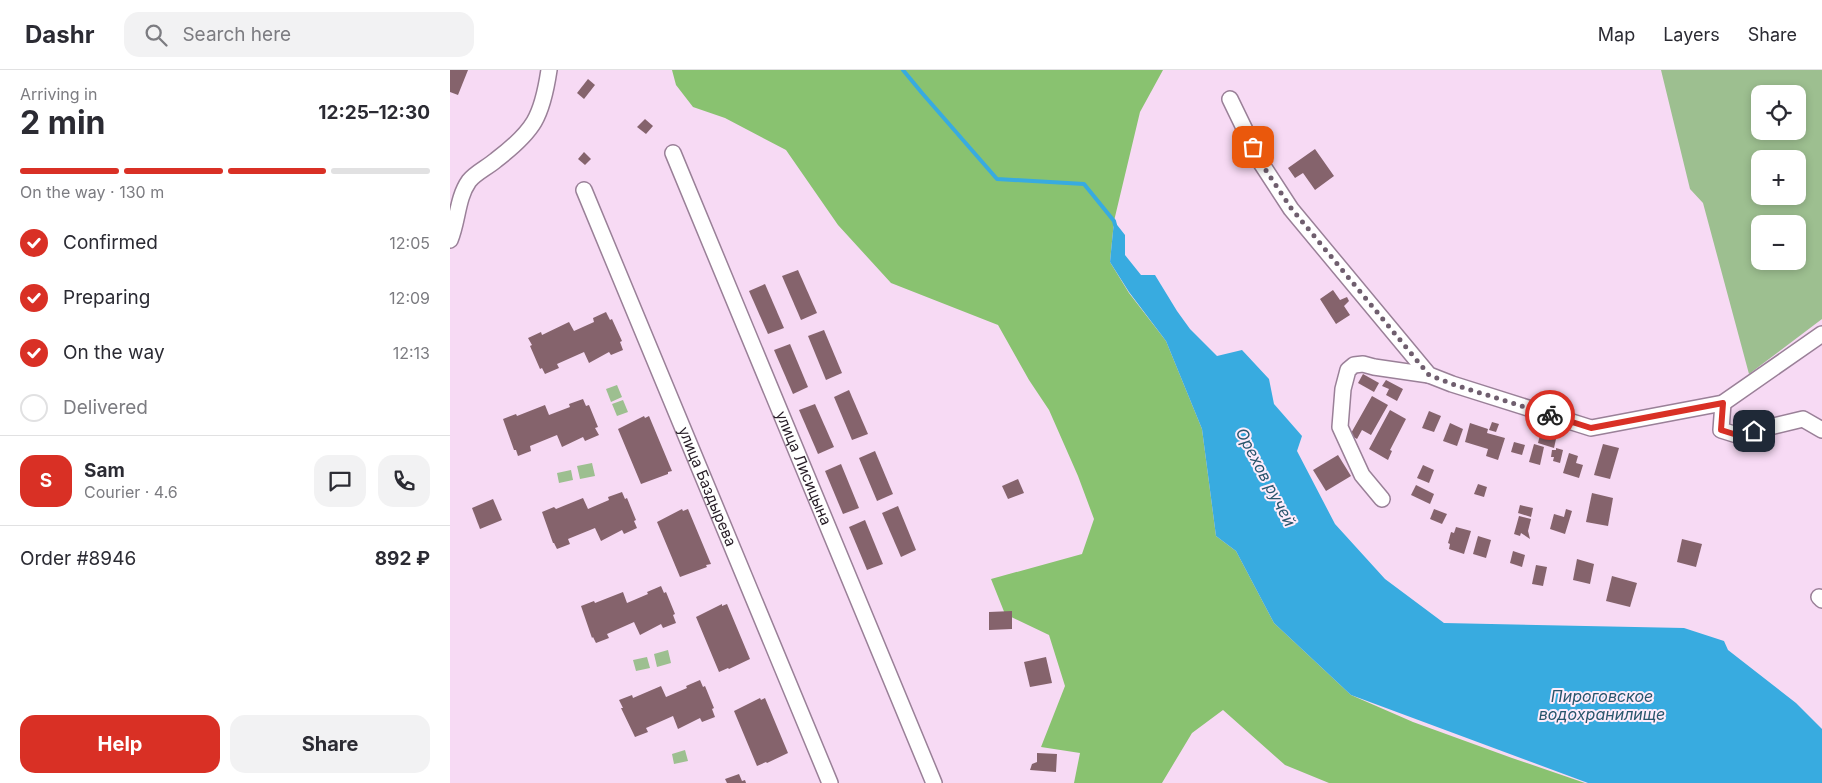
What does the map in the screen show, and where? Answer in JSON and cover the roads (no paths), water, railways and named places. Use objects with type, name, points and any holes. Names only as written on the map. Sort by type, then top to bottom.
[{"type":"street","points":[[450,240],[464,188],[471,179],[505,153],[526,133],[536,120],[542,106],[548,70]]},
{"type":"street","points":[[1230,99],[1261,163],[1291,208],[1429,375]]},
{"type":"street","name":"улица Лисицына","points":[[673,153],[934,783]]},
{"type":"street","name":"улица Баздырева","points":[[584,190],[830,783]]},
{"type":"street","points":[[1382,499],[1362,475],[1340,427],[1342,389],[1348,370],[1354,365],[1362,364],[1429,375],[1591,428],[1723,403],[1822,334]]},
{"type":"street","points":[[1723,403],[1721,430],[1737,435],[1804,419],[1822,430]]},
{"type":"water","name":"Пироговское водохранилище","points":[[1114,221],[1125,235],[1125,255],[1141,275],[1155,275],[1190,329],[1217,356],[1242,350],[1269,379],[1274,404],[1302,436],[1297,451],[1335,524],[1385,579],[1444,623],[1684,628],[1724,641],[1728,650],[1796,703],[1822,729],[1822,783],[1588,783],[1351,695],[1274,623],[1236,551],[1216,536],[1202,429],[1166,341],[1129,292],[1110,262]]},
{"type":"waterway","name":"Орехов ручей","points":[[903,70],[997,179],[1084,184],[1114,221],[1115,225]]}]
